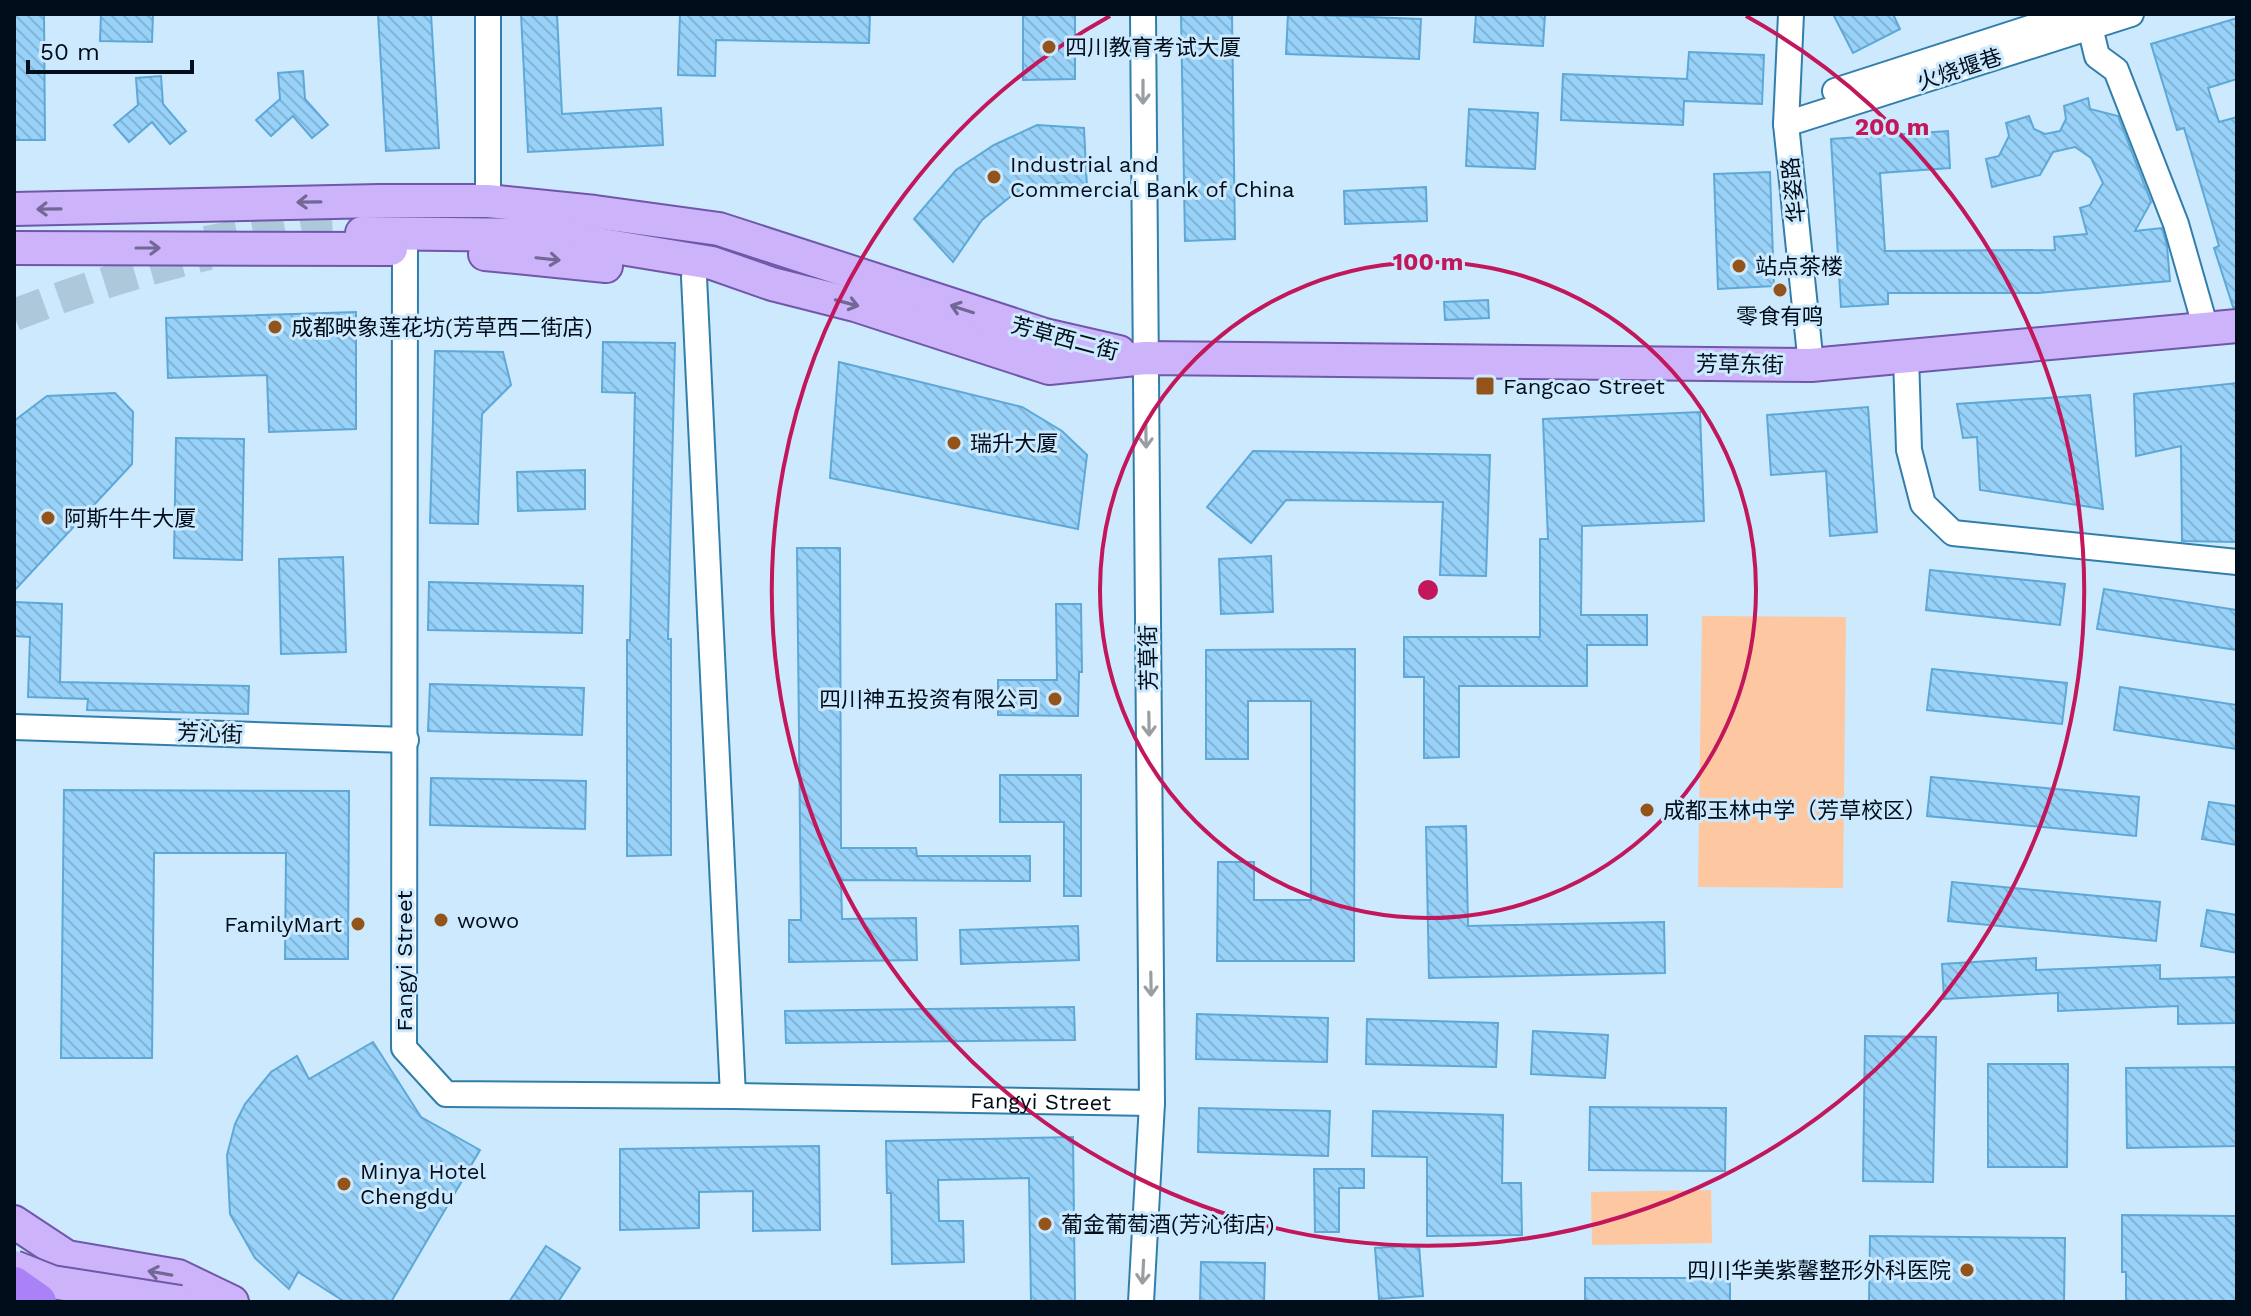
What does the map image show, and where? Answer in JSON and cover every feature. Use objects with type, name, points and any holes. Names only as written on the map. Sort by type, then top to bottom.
[{"type":"highway","points":[[14,1285],[38,1302]]},
{"type":"main road","points":[[14,209],[488,201],[719,229],[800,258]]},
{"type":"main road","points":[[772,284],[712,263],[542,235],[362,226],[561,227],[730,253],[800,258]]},
{"type":"main road","points":[[14,248],[405,249],[521,256],[772,284]]},
{"type":"main road","name":"芳草西二街","points":[[800,258],[1045,335],[1145,358]]},
{"type":"main road","name":"芳草西二街","points":[[772,284],[855,305],[1049,368],[1145,358]]},
{"type":"main road","name":"芳草东街","points":[[1145,358],[1811,365],[2222,327]]},
{"type":"main road","points":[[14,1222],[67,1257],[178,1276],[232,1302]]},
{"type":"main road","points":[[14,1267],[52,1282],[180,1302]]},
{"type":"main road","points":[[14,1299],[50,1302]]},
{"type":"street","points":[[488,14],[488,201]]},
{"type":"street","name":"芳草街","points":[[1141,1302],[1152,1103],[1143,14]]},
{"type":"street","name":"华姿路","points":[[1791,14],[1786,115],[1811,365]]},
{"type":"street","name":"火烧堰巷","points":[[1786,115],[2082,20],[2131,14]]},
{"type":"street","points":[[2082,20],[2097,56],[2116,70],[2176,224],[2222,327]]},
{"type":"street","name":"Fangyi Street","points":[[405,249],[404,1048],[414,1060],[446,1094],[1152,1103]]},
{"type":"street","points":[[694,277],[733,1096]]},
{"type":"street","points":[[1906,356],[1909,450],[1923,504],[1953,533],[2237,562]]},
{"type":"street","name":"芳沁街","points":[[14,727],[406,740]]},
{"type":"street","points":[[29,1302],[43,1241]]},
{"type":"shaded area","points":[[1702,616],[1846,617],[1843,888],[1698,887]]},
{"type":"shaded area","points":[[1711,1190],[1712,1243],[1592,1245],[1591,1192]]},
{"type":"building","points":[[14,14],[44,14],[45,140],[14,140]]},
{"type":"building","points":[[101,14],[153,14],[152,42],[100,41]]},
{"type":"building","points":[[378,14],[431,14],[439,148],[386,151]]},
{"type":"building","points":[[521,14],[557,14],[562,114],[661,108],[663,145],[528,152]]},
{"type":"building","points":[[680,14],[870,14],[869,43],[716,40],[715,76],[678,75]]},
{"type":"building","name":"四川教育考试大厦","points":[[1023,14],[1075,14],[1075,79],[1023,80]]},
{"type":"building","points":[[1181,14],[1232,14],[1235,239],[1185,241]]},
{"type":"building","points":[[1288,14],[1421,19],[1419,59],[1286,54]]},
{"type":"building","points":[[1476,14],[1545,14],[1543,46],[1474,42]]},
{"type":"building","points":[[1833,14],[1893,14],[1900,29],[1853,53]]},
{"type":"building","points":[[2237,18],[2237,79],[2208,88],[2219,122],[2237,117],[2237,307],[2233,307],[2214,248],[2219,246],[2184,128],[2177,130],[2151,44]]},
{"type":"building","points":[[1689,52],[1764,55],[1762,104],[1684,101],[1683,125],[1561,120],[1563,74],[1687,79]]},
{"type":"building","points":[[303,71],[305,99],[328,125],[312,138],[293,116],[271,136],[256,120],[280,99],[278,73]]},
{"type":"building","points":[[161,76],[163,104],[186,131],[170,144],[152,122],[129,142],[114,125],[138,105],[136,78]]},
{"type":"building","points":[[2088,98],[2090,109],[2118,116],[2151,202],[2135,231],[2162,228],[2170,281],[2038,293],[1888,293],[1888,304],[1841,307],[1831,139],[1948,131],[1950,168],[1880,173],[1885,251],[2055,250],[2054,237],[2087,234],[2080,208],[2090,205],[2103,183],[2091,158],[2075,147],[2053,152],[2040,175],[1992,187],[1986,159],[1999,156],[2009,136],[2006,123],[2029,116],[2034,129],[2045,134],[2060,131],[2066,119],[2064,106]]},
{"type":"building","points":[[1469,109],[1538,113],[1535,169],[1466,166]]},
{"type":"building","points":[[1037,125],[1084,128],[1087,188],[1060,183],[1016,192],[982,220],[953,262],[914,219],[956,170],[994,145]]},
{"type":"building","points":[[1770,172],[1774,286],[1718,289],[1714,174]]},
{"type":"building","points":[[1426,187],[1427,221],[1345,224],[1344,191]]},
{"type":"building","points":[[1488,300],[1489,318],[1445,320],[1444,302]]},
{"type":"building","points":[[356,312],[356,429],[269,432],[267,375],[168,378],[166,318]]},
{"type":"building","points":[[603,342],[675,343],[668,639],[671,639],[671,855],[627,856],[627,640],[630,640],[635,393],[602,392]]},
{"type":"building","points":[[435,351],[503,352],[511,385],[482,414],[478,524],[430,523]]},
{"type":"building","name":"瑞升大厦","points":[[839,362],[1022,407],[1062,431],[1087,455],[1078,529],[830,478]]},
{"type":"building","points":[[2237,383],[2237,542],[2182,541],[2181,446],[2136,456],[2134,394]]},
{"type":"building","name":"阿斯牛牛大厦","points":[[115,393],[133,412],[132,464],[14,591],[14,421],[47,396]]},
{"type":"building","points":[[2090,395],[2103,509],[1980,490],[1977,437],[1963,438],[1957,404]]},
{"type":"building","points":[[1868,407],[1877,532],[1830,536],[1826,471],[1771,475],[1767,415]]},
{"type":"building","points":[[1700,412],[1704,521],[1582,526],[1581,615],[1647,615],[1647,645],[1587,645],[1587,686],[1459,686],[1459,757],[1424,758],[1424,677],[1404,677],[1404,637],[1540,637],[1540,539],[1548,539],[1543,419]]},
{"type":"building","points":[[176,438],[244,439],[242,560],[174,558]]},
{"type":"building","points":[[1253,451],[1490,455],[1486,576],[1440,575],[1443,502],[1286,500],[1251,543],[1207,507]]},
{"type":"building","points":[[585,470],[585,509],[518,511],[517,472]]},
{"type":"building","points":[[797,548],[840,548],[841,848],[916,848],[917,856],[1030,856],[1030,881],[841,880],[842,919],[916,918],[917,960],[789,962],[789,920],[801,920]]},
{"type":"building","points":[[1271,556],[1273,612],[1221,614],[1219,559]]},
{"type":"building","points":[[343,557],[346,652],[281,654],[279,559]]},
{"type":"building","points":[[1930,570],[2065,584],[2060,625],[1926,610]]},
{"type":"building","points":[[429,582],[583,586],[582,633],[428,630]]},
{"type":"building","points":[[2104,589],[2237,610],[2237,650],[2097,629]]},
{"type":"building","points":[[14,602],[62,604],[60,682],[249,686],[248,714],[87,710],[88,699],[28,697],[30,637],[14,636]]},
{"type":"building","points":[[1056,604],[1081,604],[1082,672],[1079,672],[1078,716],[998,715],[998,680],[1057,680]]},
{"type":"building","points":[[1355,649],[1354,961],[1217,961],[1218,862],[1254,862],[1254,900],[1311,900],[1311,701],[1248,701],[1248,759],[1206,759],[1206,650]]},
{"type":"building","points":[[1932,669],[2067,683],[2062,724],[1927,710]]},
{"type":"building","points":[[430,684],[584,688],[582,735],[428,731]]},
{"type":"building","points":[[2120,687],[2237,705],[2237,749],[2114,730]]},
{"type":"building","points":[[1000,775],[1081,775],[1081,896],[1064,896],[1064,822],[1000,822]]},
{"type":"building","points":[[1931,777],[2139,797],[2136,836],[1927,816]]},
{"type":"building","points":[[431,778],[586,781],[585,829],[430,825]]},
{"type":"building","points":[[64,790],[349,791],[348,959],[285,959],[286,853],[154,853],[152,1058],[61,1058]]},
{"type":"building","points":[[2209,802],[2237,806],[2237,845],[2202,839]]},
{"type":"building","points":[[1466,826],[1468,926],[1664,922],[1665,973],[1429,978],[1426,827]]},
{"type":"building","points":[[1952,882],[2160,902],[2156,941],[1948,921]]},
{"type":"building","points":[[2207,910],[2237,915],[2237,953],[2201,946]]},
{"type":"building","points":[[1078,926],[1079,960],[961,964],[960,930]]},
{"type":"building","points":[[2036,958],[2036,970],[2160,965],[2160,979],[2237,977],[2237,1023],[2178,1024],[2178,1006],[2058,1011],[2058,993],[1944,999],[1942,964]]},
{"type":"building","points":[[1074,1007],[1075,1040],[786,1043],[785,1011]]},
{"type":"building","points":[[1197,1014],[1328,1018],[1327,1062],[1196,1059]]},
{"type":"building","points":[[1367,1019],[1498,1023],[1496,1067],[1366,1064]]},
{"type":"building","points":[[1533,1031],[1608,1035],[1605,1078],[1531,1074]]},
{"type":"building","points":[[1865,1036],[1936,1037],[1933,1182],[1863,1181]]},
{"type":"building","name":"Minya Hotel Chengdu","points":[[373,1042],[421,1117],[480,1150],[391,1302],[345,1302],[298,1272],[289,1289],[255,1258],[230,1214],[227,1155],[235,1124],[245,1104],[271,1072],[297,1056],[309,1079]]},
{"type":"building","points":[[1988,1064],[2068,1064],[2067,1167],[1988,1167]]},
{"type":"building","points":[[2237,1067],[2237,1146],[2127,1148],[2126,1068]]},
{"type":"building","points":[[1590,1107],[1726,1108],[1725,1171],[1589,1170]]},
{"type":"building","points":[[1199,1108],[1330,1111],[1328,1156],[1198,1152]]},
{"type":"building","points":[[1373,1111],[1503,1115],[1502,1183],[1521,1183],[1522,1235],[1427,1236],[1427,1157],[1372,1156]]},
{"type":"building","points":[[1073,1137],[1075,1302],[1031,1302],[1029,1178],[938,1180],[939,1221],[963,1221],[964,1262],[892,1264],[891,1193],[887,1193],[886,1141]]},
{"type":"building","points":[[819,1146],[820,1230],[753,1231],[753,1191],[699,1192],[699,1228],[620,1230],[620,1149]]},
{"type":"building","points":[[1314,1169],[1364,1169],[1364,1188],[1339,1188],[1339,1232],[1315,1232]]},
{"type":"building","points":[[2122,1215],[2237,1216],[2237,1302],[2126,1302],[2126,1272],[2122,1272]]},
{"type":"building","name":"四川华美紫馨整形外科医院","points":[[1870,1236],[2065,1238],[2064,1302],[1869,1302]]},
{"type":"building","points":[[1419,1245],[1423,1296],[1379,1299],[1375,1248]]},
{"type":"building","points":[[546,1246],[580,1268],[558,1302],[509,1302]]},
{"type":"building","points":[[1201,1262],[1265,1263],[1264,1302],[1200,1302]]},
{"type":"building","points":[[1585,1278],[1730,1278],[1730,1302],[1585,1302]]},
{"type":"tunnel","points":[[206,242],[305,223],[361,220]]},
{"type":"tunnel","points":[[14,315],[110,281],[209,254]]},
{"type":"place","name":"四川教育考试大厦","points":[[1049,47]]},
{"type":"place","name":"Industrial and Commercial Bank of China","points":[[994,177]]},
{"type":"place","name":"站点茶楼","points":[[1739,266]]},
{"type":"place","name":"零食有鸣","points":[[1780,290]]},
{"type":"place","name":"成都映象莲花坊(芳草西二街店)","points":[[275,327]]},
{"type":"place","name":"Fangcao Street","points":[[1485,386]]},
{"type":"place","name":"瑞升大厦","points":[[954,443]]},
{"type":"place","name":"阿斯牛牛大厦","points":[[48,518]]},
{"type":"place","name":"四川神五投资有限公司","points":[[1055,699]]},
{"type":"place","name":"成都玉林中学（芳草校区）","points":[[1647,810]]},
{"type":"place","name":"wowo","points":[[441,920]]},
{"type":"place","name":"FamilyMart","points":[[358,924]]},
{"type":"place","name":"Minya Hotel Chengdu","points":[[344,1184]]},
{"type":"place","name":"葡金葡萄酒(芳沁街店)","points":[[1045,1224]]},
{"type":"place","name":"四川华美紫馨整形外科医院","points":[[1967,1270]]}]
